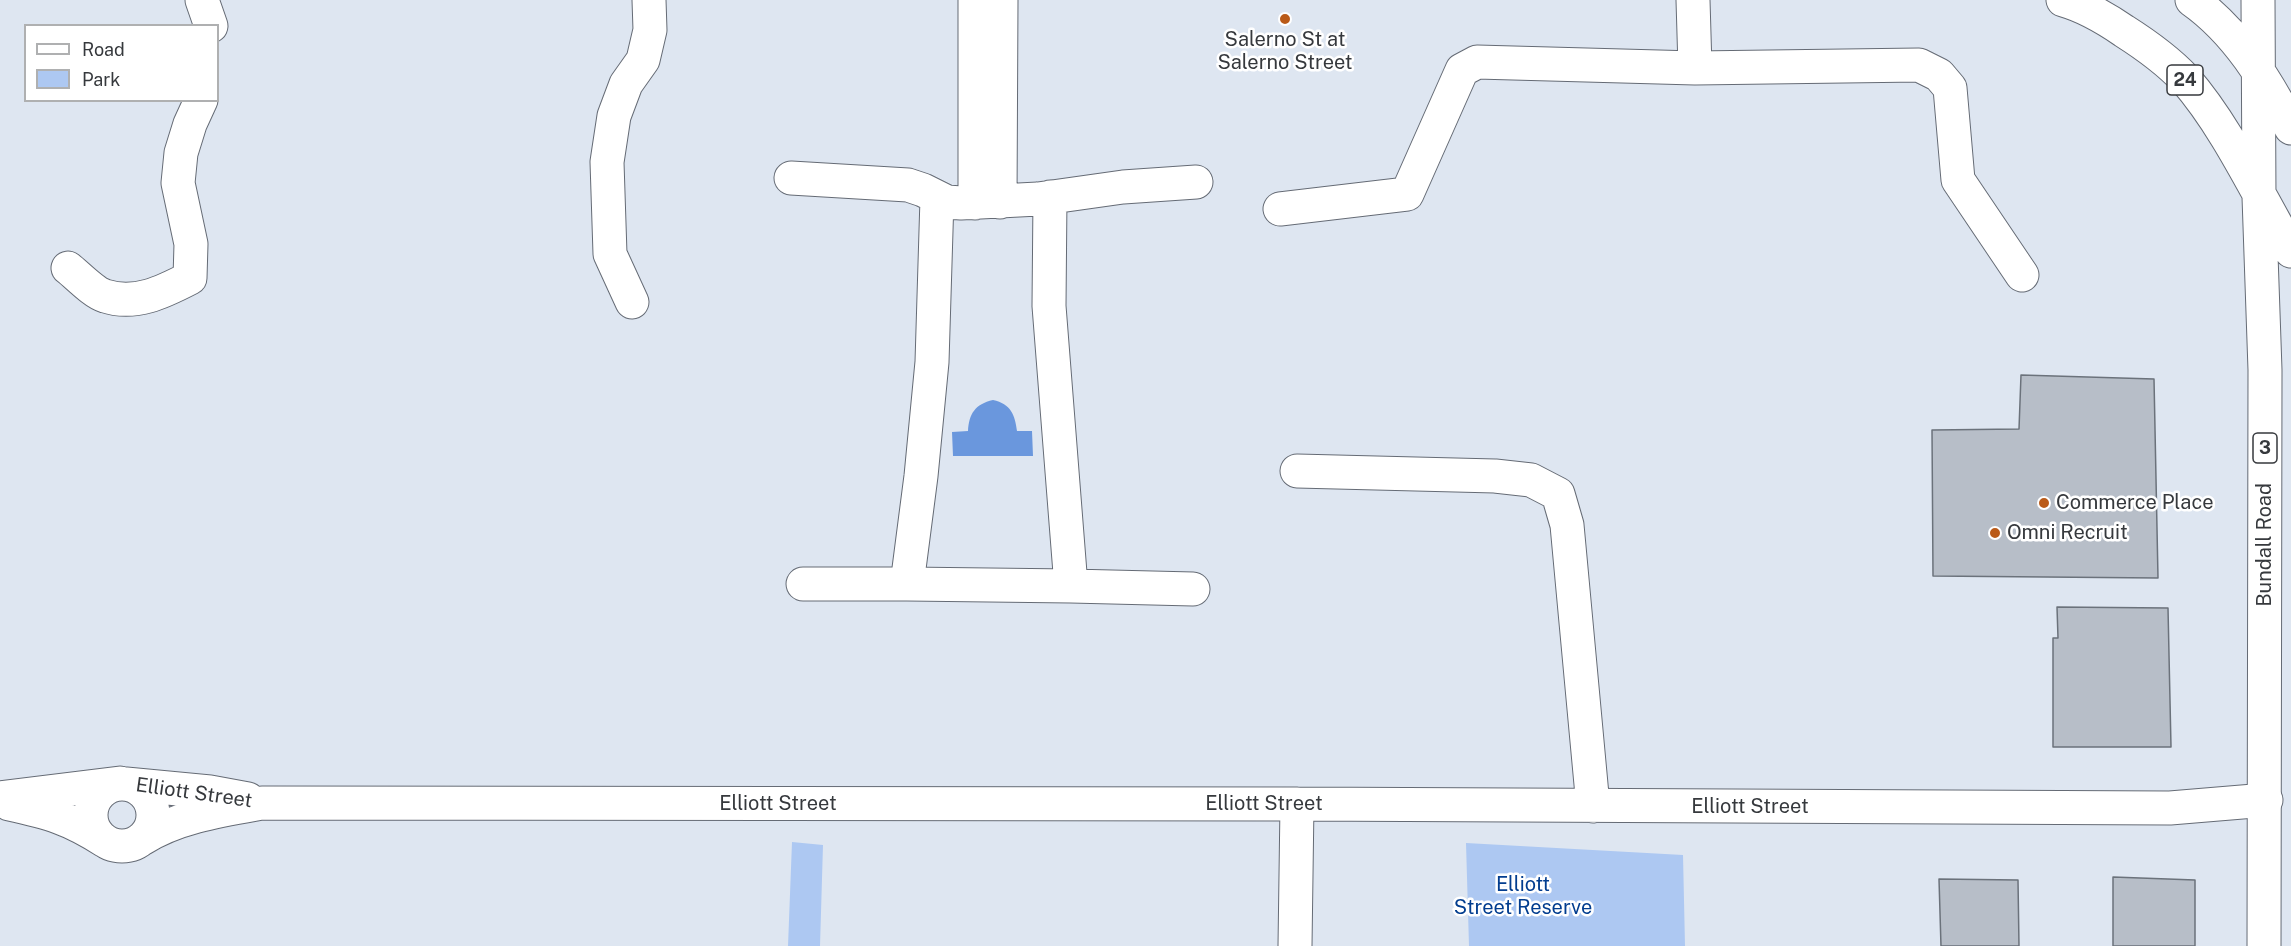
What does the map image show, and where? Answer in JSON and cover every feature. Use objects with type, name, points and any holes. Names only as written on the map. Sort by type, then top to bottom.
[{"type":"street","points":[[202,0],[210,24]]},
{"type":"street","points":[[632,302],[610,254],[607,162],[614,116],[626,84],[643,60],[650,30],[649,0]]},
{"type":"street","points":[[975,0],[988,202]]},
{"type":"street","points":[[988,202],[1001,0]]},
{"type":"street","points":[[1693,0],[1695,68]]},
{"type":"street","points":[[2192,0],[2230,35],[2258,71],[2291,128]]},
{"type":"street","name":"Bundall Road","points":[[2258,0],[2259,197],[2265,370],[2264,946]]},
{"type":"street","name":"24","points":[[2072,1],[2129,34],[2158,54],[2184,79],[2225,136],[2291,250]]},
{"type":"street","points":[[1280,209],[1407,194],[1462,70],[1477,62],[1695,68],[1919,65],[1939,75],[1950,88],[1958,180],[2022,275]]},
{"type":"street","points":[[68,268],[103,296],[135,300],[165,291],[190,278],[191,244],[178,183],[181,153],[200,102]]},
{"type":"street","points":[[791,178],[908,185],[953,203],[1050,197],[1123,187],[1196,182]]},
{"type":"street","points":[[1050,197],[1049,306],[1071,586]]},
{"type":"street","points":[[907,584],[921,476],[932,362],[937,198]]},
{"type":"street","points":[[1297,471],[1495,476],[1531,480],[1558,494],[1567,525],[1593,806]]},
{"type":"street","points":[[803,584],[1193,589]]},
{"type":"street","points":[[0,803],[69,819],[107,842],[124,846],[141,839],[152,824],[152,806],[142,790],[123,784],[108,787],[98,794],[91,811],[94,829],[107,842]]},
{"type":"street","name":"Elliott Street","points":[[0,798],[123,784],[210,792],[262,802],[2170,808],[2266,800]]},
{"type":"street","name":"Elliott Street","points":[[141,839],[158,829],[262,802]]},
{"type":"street","points":[[1295,946],[1297,804]]},
{"type":"green space","points":[[792,842],[823,845],[820,946],[788,946]]},
{"type":"green space","name":"Elliott Street Reserve","points":[[1466,843],[1683,855],[1685,946],[1469,946]]},
{"type":"water","points":[[993,400],[1008,407],[1015,420],[1017,431],[1032,431],[1033,456],[953,456],[952,432],[968,431],[970,420],[977,407]]},
{"type":"building","name":"Commerce Place","points":[[2021,375],[2154,379],[2158,578],[1933,576],[1932,430],[2019,429]]},
{"type":"building","points":[[2057,607],[2168,608],[2171,747],[2053,747],[2053,638],[2058,638]]},
{"type":"building","points":[[2113,877],[2195,880],[2195,946],[2113,946]]},
{"type":"building","points":[[1939,879],[2018,880],[2019,946],[1941,946]]},
{"type":"place","name":"Salerno St at Salerno Street","points":[[1285,19]]},
{"type":"place","name":"Commerce Place","points":[[2044,503]]},
{"type":"place","name":"Omni Recruit","points":[[1995,533]]}]
